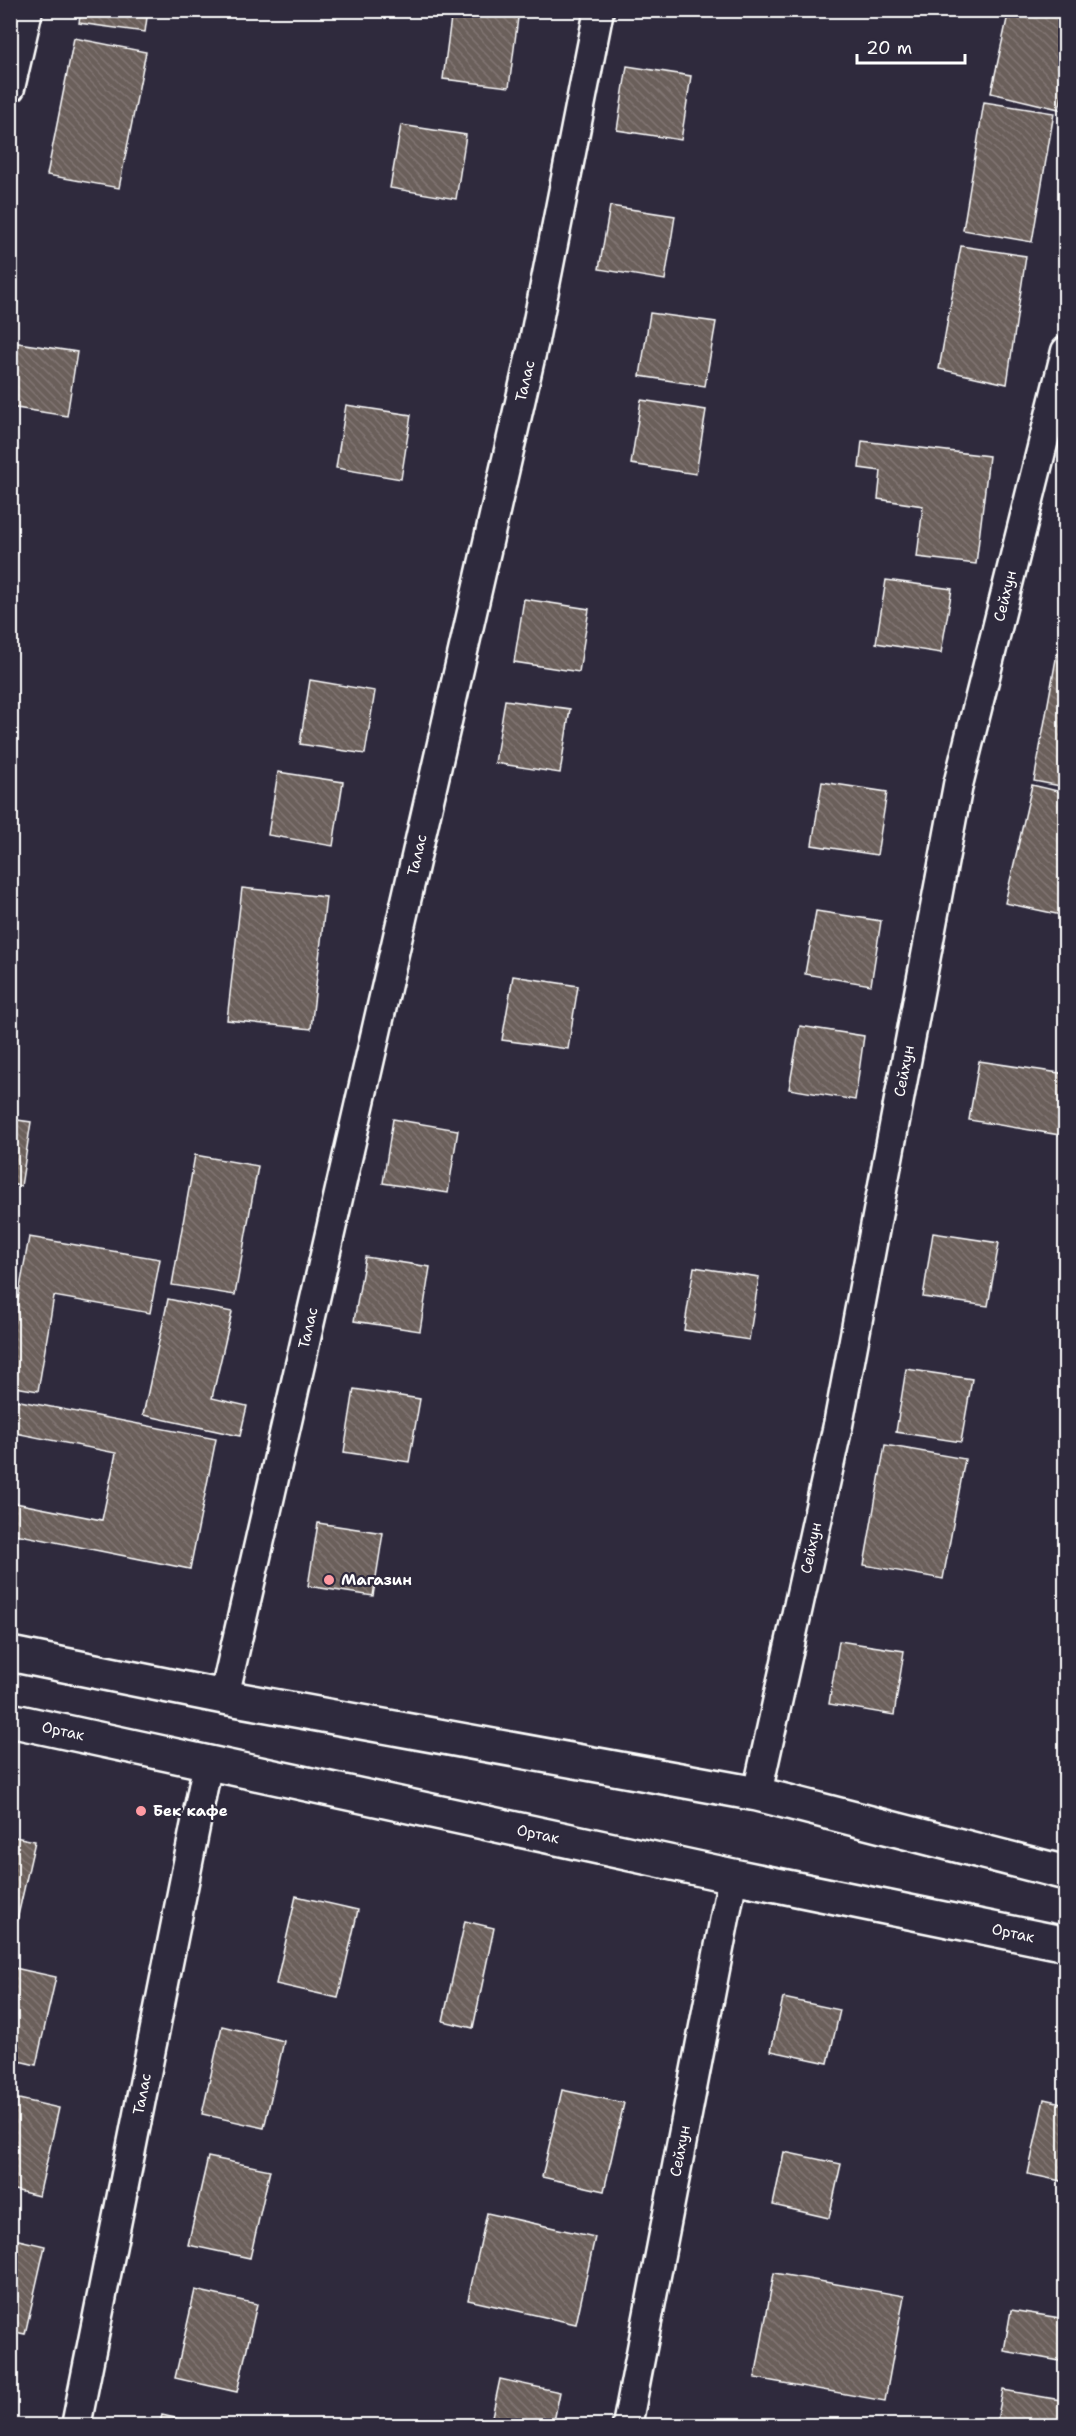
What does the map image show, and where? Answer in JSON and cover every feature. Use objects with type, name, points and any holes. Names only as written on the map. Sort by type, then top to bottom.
[{"type":"street","points":[[10,88],[28,10]]},
{"type":"street","name":"Талас","points":[[224,1696],[534,341],[599,10]]},
{"type":"street","name":"Сейхун","points":[[757,1794],[838,1425],[958,785],[1065,351]]},
{"type":"street","points":[[10,1654],[224,1696],[757,1794],[1065,1873]]},
{"type":"street","name":"Ортак","points":[[10,1720],[733,1876],[1065,1944]]},
{"type":"street","name":"Талас","points":[[76,2426],[208,1762]]},
{"type":"street","name":"Сейхун","points":[[627,2426],[733,1876]]},
{"type":"building","points":[[81,10],[148,10],[145,32],[79,23]]},
{"type":"building","points":[[452,10],[519,10],[509,87],[443,79]]},
{"type":"building","points":[[1009,10],[1066,10],[1066,78],[1059,109],[991,93]]},
{"type":"building","points":[[74,38],[146,52],[119,188],[47,175]]},
{"type":"building","points":[[627,66],[691,76],[681,140],[617,130]]},
{"type":"building","points":[[984,102],[1054,113],[1032,242],[963,230]]},
{"type":"building","points":[[401,125],[466,135],[456,199],[390,188]]},
{"type":"building","points":[[610,206],[675,216],[665,280],[599,269]]},
{"type":"building","points":[[961,246],[1026,256],[1007,384],[939,369]]},
{"type":"building","points":[[650,313],[716,322],[705,386],[640,376]]},
{"type":"building","points":[[12,342],[77,352],[67,416],[10,407]]},
{"type":"building","points":[[641,400],[706,410],[696,474],[631,464]]},
{"type":"building","points":[[346,405],[411,415],[401,479],[336,468]]},
{"type":"building","points":[[862,441],[989,456],[976,564],[917,557],[923,506],[878,499],[881,471],[859,468]]},
{"type":"building","points":[[886,580],[952,589],[941,653],[876,643]]},
{"type":"building","points":[[524,599],[589,609],[579,672],[514,662]]},
{"type":"building","points":[[1058,648],[1066,650],[1066,787],[1034,781]]},
{"type":"building","points":[[310,680],[375,691],[365,754],[300,744]]},
{"type":"building","points":[[505,700],[570,709],[560,773],[495,763]]},
{"type":"building","points":[[278,772],[343,782],[333,846],[268,835]]},
{"type":"building","points":[[822,782],[887,792],[877,855],[812,845]]},
{"type":"building","points":[[1032,785],[1066,793],[1066,916],[1005,903]]},
{"type":"building","points":[[242,888],[326,897],[311,1029],[227,1020]]},
{"type":"building","points":[[816,911],[881,921],[871,985],[805,974]]},
{"type":"building","points":[[513,976],[578,986],[568,1049],[502,1040]]},
{"type":"building","points":[[800,1026],[864,1036],[855,1100],[789,1089]]},
{"type":"building","points":[[979,1061],[1066,1074],[1066,1136],[969,1120]]},
{"type":"building","points":[[10,1119],[31,1122],[21,1186],[10,1184]]},
{"type":"building","points":[[393,1119],[458,1130],[448,1193],[383,1183]]},
{"type":"building","points":[[195,1155],[258,1166],[235,1295],[172,1285]]},
{"type":"building","points":[[933,1233],[999,1243],[988,1306],[923,1297]]},
{"type":"building","points":[[29,1237],[160,1259],[150,1313],[54,1296],[38,1391],[10,1386],[10,1344]]},
{"type":"building","points":[[365,1257],[430,1267],[420,1331],[354,1321]]},
{"type":"building","points":[[694,1267],[759,1277],[749,1340],[684,1330]]},
{"type":"building","points":[[168,1299],[232,1312],[212,1398],[247,1406],[240,1436],[143,1415]]},
{"type":"building","points":[[906,1369],[972,1379],[961,1442],[896,1432]]},
{"type":"building","points":[[354,1389],[420,1399],[409,1462],[344,1452]]},
{"type":"building","points":[[10,1399],[216,1439],[190,1569],[10,1533],[10,1502],[102,1520],[116,1453],[10,1432]]},
{"type":"building","points":[[885,1445],[965,1459],[943,1579],[864,1565]]},
{"type":"building","points":[[318,1523],[383,1533],[373,1596],[308,1586]]},
{"type":"building","points":[[839,1641],[904,1651],[894,1715],[829,1704]]},
{"type":"building","points":[[10,1836],[35,1841],[15,1929],[10,1928]]},
{"type":"building","points":[[296,1896],[358,1910],[338,1998],[276,1984]]},
{"type":"building","points":[[465,1921],[494,1928],[473,2028],[443,2021]]},
{"type":"building","points":[[10,1967],[56,1977],[36,2065],[10,2059]]},
{"type":"building","points":[[783,1998],[840,2010],[828,2063],[771,2051]]},
{"type":"building","points":[[222,2026],[284,2041],[264,2128],[202,2114]]},
{"type":"building","points":[[562,2090],[624,2103],[604,2191],[542,2177]]},
{"type":"building","points":[[10,2097],[59,2108],[39,2196],[10,2189]]},
{"type":"building","points":[[1044,2099],[1066,2104],[1066,2182],[1028,2174]]},
{"type":"building","points":[[784,2152],[841,2164],[829,2218],[773,2205]]},
{"type":"building","points":[[208,2157],[270,2170],[250,2258],[188,2245]]},
{"type":"building","points":[[487,2213],[595,2237],[576,2324],[468,2300]]},
{"type":"building","points":[[10,2238],[45,2246],[25,2334],[10,2331]]},
{"type":"building","points":[[774,2273],[904,2296],[885,2401],[755,2378]]},
{"type":"building","points":[[195,2290],[257,2304],[237,2392],[175,2378]]},
{"type":"building","points":[[1011,2310],[1066,2319],[1066,2362],[1004,2351]]},
{"type":"building","points":[[500,2379],[560,2392],[553,2426],[490,2426]]},
{"type":"building","points":[[1003,2390],[1066,2401],[1066,2426],[996,2426]]},
{"type":"building","points":[[162,2415],[210,2426],[159,2426]]},
{"type":"place","name":"Магазин","points":[[329,1580]]},
{"type":"place","name":"Бек кафе","points":[[141,1811]]}]
